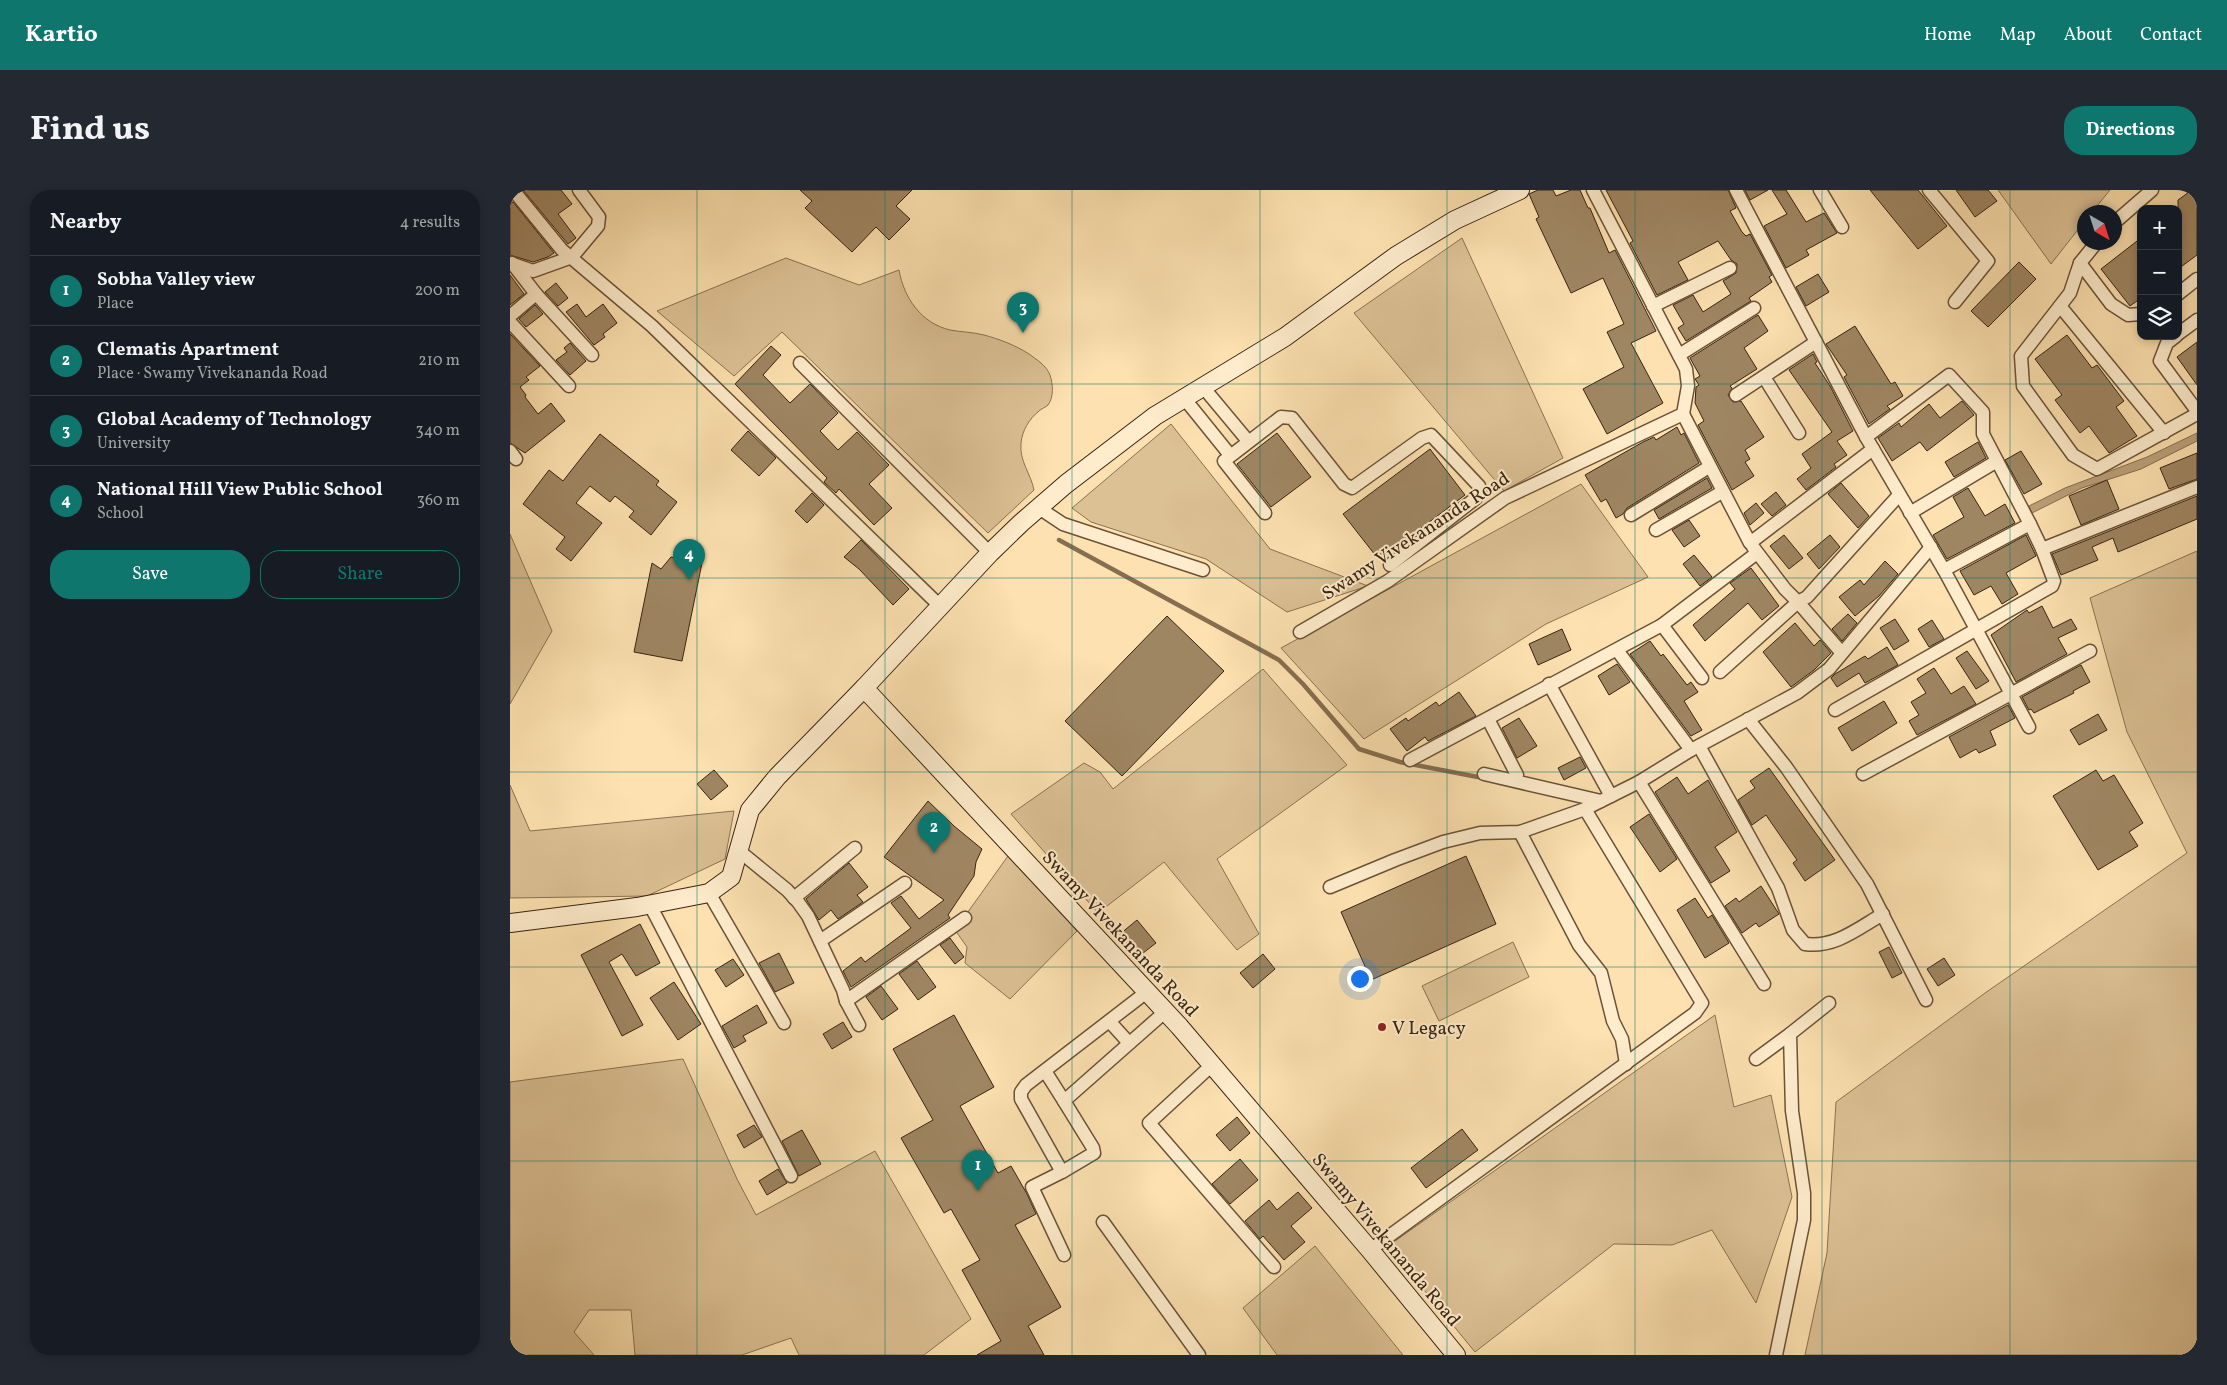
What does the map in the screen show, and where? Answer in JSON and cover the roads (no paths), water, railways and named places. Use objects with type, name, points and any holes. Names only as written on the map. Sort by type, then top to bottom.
[{"type":"street","points":[[513,190],[562,250],[652,326],[941,607]]},
{"type":"street","points":[[512,262],[533,271],[572,257],[598,226],[599,217],[579,190]]},
{"type":"street","points":[[510,922],[650,905],[709,892],[731,877],[750,810],[776,777],[864,688],[990,553],[1066,484],[1156,416],[1285,337],[1396,256],[1455,220],[1518,190]]},
{"type":"street","points":[[1593,190],[1686,368],[1688,386],[1683,414],[1722,492],[1754,548],[1841,652]]},
{"type":"street","points":[[1736,190],[1866,437],[1944,570],[2029,727]]},
{"type":"street","points":[[1820,190],[1842,227]]},
{"type":"street","points":[[1929,190],[1988,261],[1955,302]]},
{"type":"street","points":[[2122,216],[2152,190]]},
{"type":"street","points":[[2091,250],[2080,263],[2070,293],[2021,356],[2023,386],[2073,455],[2097,469],[2164,433],[2197,412],[2160,361],[2167,343],[2171,340]]},
{"type":"street","points":[[512,262],[536,294],[592,355]]},
{"type":"street","points":[[2080,263],[2111,304],[2128,315],[2137,314]]},
{"type":"street","points":[[1653,306],[1730,268]]},
{"type":"street","points":[[2182,291],[2197,279]]},
{"type":"street","points":[[510,316],[536,294]]},
{"type":"street","points":[[2060,306],[2164,433]]},
{"type":"street","points":[[1679,355],[1754,308]]},
{"type":"street","points":[[2182,331],[2197,320]]},
{"type":"street","points":[[510,322],[569,386]]},
{"type":"street","points":[[1736,394],[1816,342]]},
{"type":"street","points":[[800,363],[990,553]]},
{"type":"street","points":[[1835,710],[1976,631],[2052,586],[2054,581],[2030,524],[1983,434],[1983,412],[1949,375],[1866,437]]},
{"type":"street","points":[[1764,377],[1799,433]]},
{"type":"street","points":[[1203,387],[1248,441]]},
{"type":"street","points":[[1184,398],[1230,455]]},
{"type":"street","name":"Swamy Vivekananda Road","points":[[1300,632],[1388,581],[1505,498],[1683,414]]},
{"type":"street","points":[[1265,513],[1224,461],[1281,417],[1288,416],[1292,418],[1344,484],[1352,488],[1422,438],[1431,435],[1435,437],[1479,486],[1480,490],[1476,498],[1390,566]]},
{"type":"street","points":[[1410,760],[1662,625],[1873,449]]},
{"type":"street","points":[[1910,513],[1997,462]]},
{"type":"street","points":[[1631,515],[1709,467]]},
{"type":"street","points":[[2042,549],[2197,487]]},
{"type":"street","points":[[1656,530],[1722,492]]},
{"type":"street","points":[[1720,672],[1798,602],[1807,597],[1899,495]]},
{"type":"street","points":[[1039,508],[1063,524],[1203,570]]},
{"type":"street","points":[[1944,570],[2030,524]]},
{"type":"street","points":[[1330,887],[1443,842],[1480,833],[1520,832],[1585,809],[1639,782],[1695,748],[1796,692],[1829,669],[1841,652],[1930,547]]},
{"type":"street","points":[[1662,625],[1702,678]]},
{"type":"street","points":[[1617,650],[1695,748],[1778,888],[1793,930],[1804,944],[1816,946],[1830,944],[1883,914]]},
{"type":"street","points":[[1863,774],[2090,651]]},
{"type":"street","points":[[1549,684],[1606,798]]},
{"type":"street","name":"Swamy Vivekananda Road","points":[[864,688],[1166,1011],[1370,1250],[1456,1355]]},
{"type":"street","points":[[1488,719],[1517,775]]},
{"type":"street","points":[[1748,720],[1786,767],[1868,884],[1926,1000]]},
{"type":"street","points":[[1484,774],[1606,798]]},
{"type":"street","points":[[1639,782],[1764,984]]},
{"type":"street","points":[[1370,1250],[1695,1013],[1702,1004],[1585,809]]},
{"type":"street","points":[[1520,832],[1579,945],[1601,973],[1613,1021],[1622,1039],[1626,1064]]},
{"type":"street","points":[[794,898],[855,848]]},
{"type":"street","points":[[738,850],[794,898],[808,916],[844,990],[846,1001],[859,1025]]},
{"type":"street","points":[[820,941],[905,883]]},
{"type":"street","points":[[709,892],[784,1024]]},
{"type":"street","points":[[650,905],[791,1176]]},
{"type":"street","points":[[846,1001],[965,918]]},
{"type":"street","points":[[1062,1172],[1022,1099],[1021,1092],[1026,1085],[1148,991]]},
{"type":"street","points":[[1756,1059],[1829,1003]]},
{"type":"street","points":[[1064,1101],[1166,1011]]},
{"type":"street","points":[[1110,1022],[1129,1043]]},
{"type":"street","points":[[1776,1355],[1804,1220],[1804,1193],[1792,1111],[1790,1034]]},
{"type":"street","points":[[1212,1065],[1149,1123],[1274,1267]]},
{"type":"street","points":[[1045,1071],[1093,1148],[1094,1153],[1032,1187],[1064,1255]]},
{"type":"street","points":[[1103,1222],[1198,1355]]},
{"type":"waterway","points":[[1059,540],[1279,660],[1303,684],[1359,749],[1400,762],[1483,778]]},
{"type":"place","name":"Global Academy of Technology","points":[[1023,333]]},
{"type":"place","name":"National Hill View Public School","points":[[689,580]]},
{"type":"place","name":"Clematis Apartment","points":[[934,853]]},
{"type":"place","name":"V Legacy","points":[[1382,1027]]},
{"type":"place","name":"Sobha Valley view","points":[[978,1191]]}]
